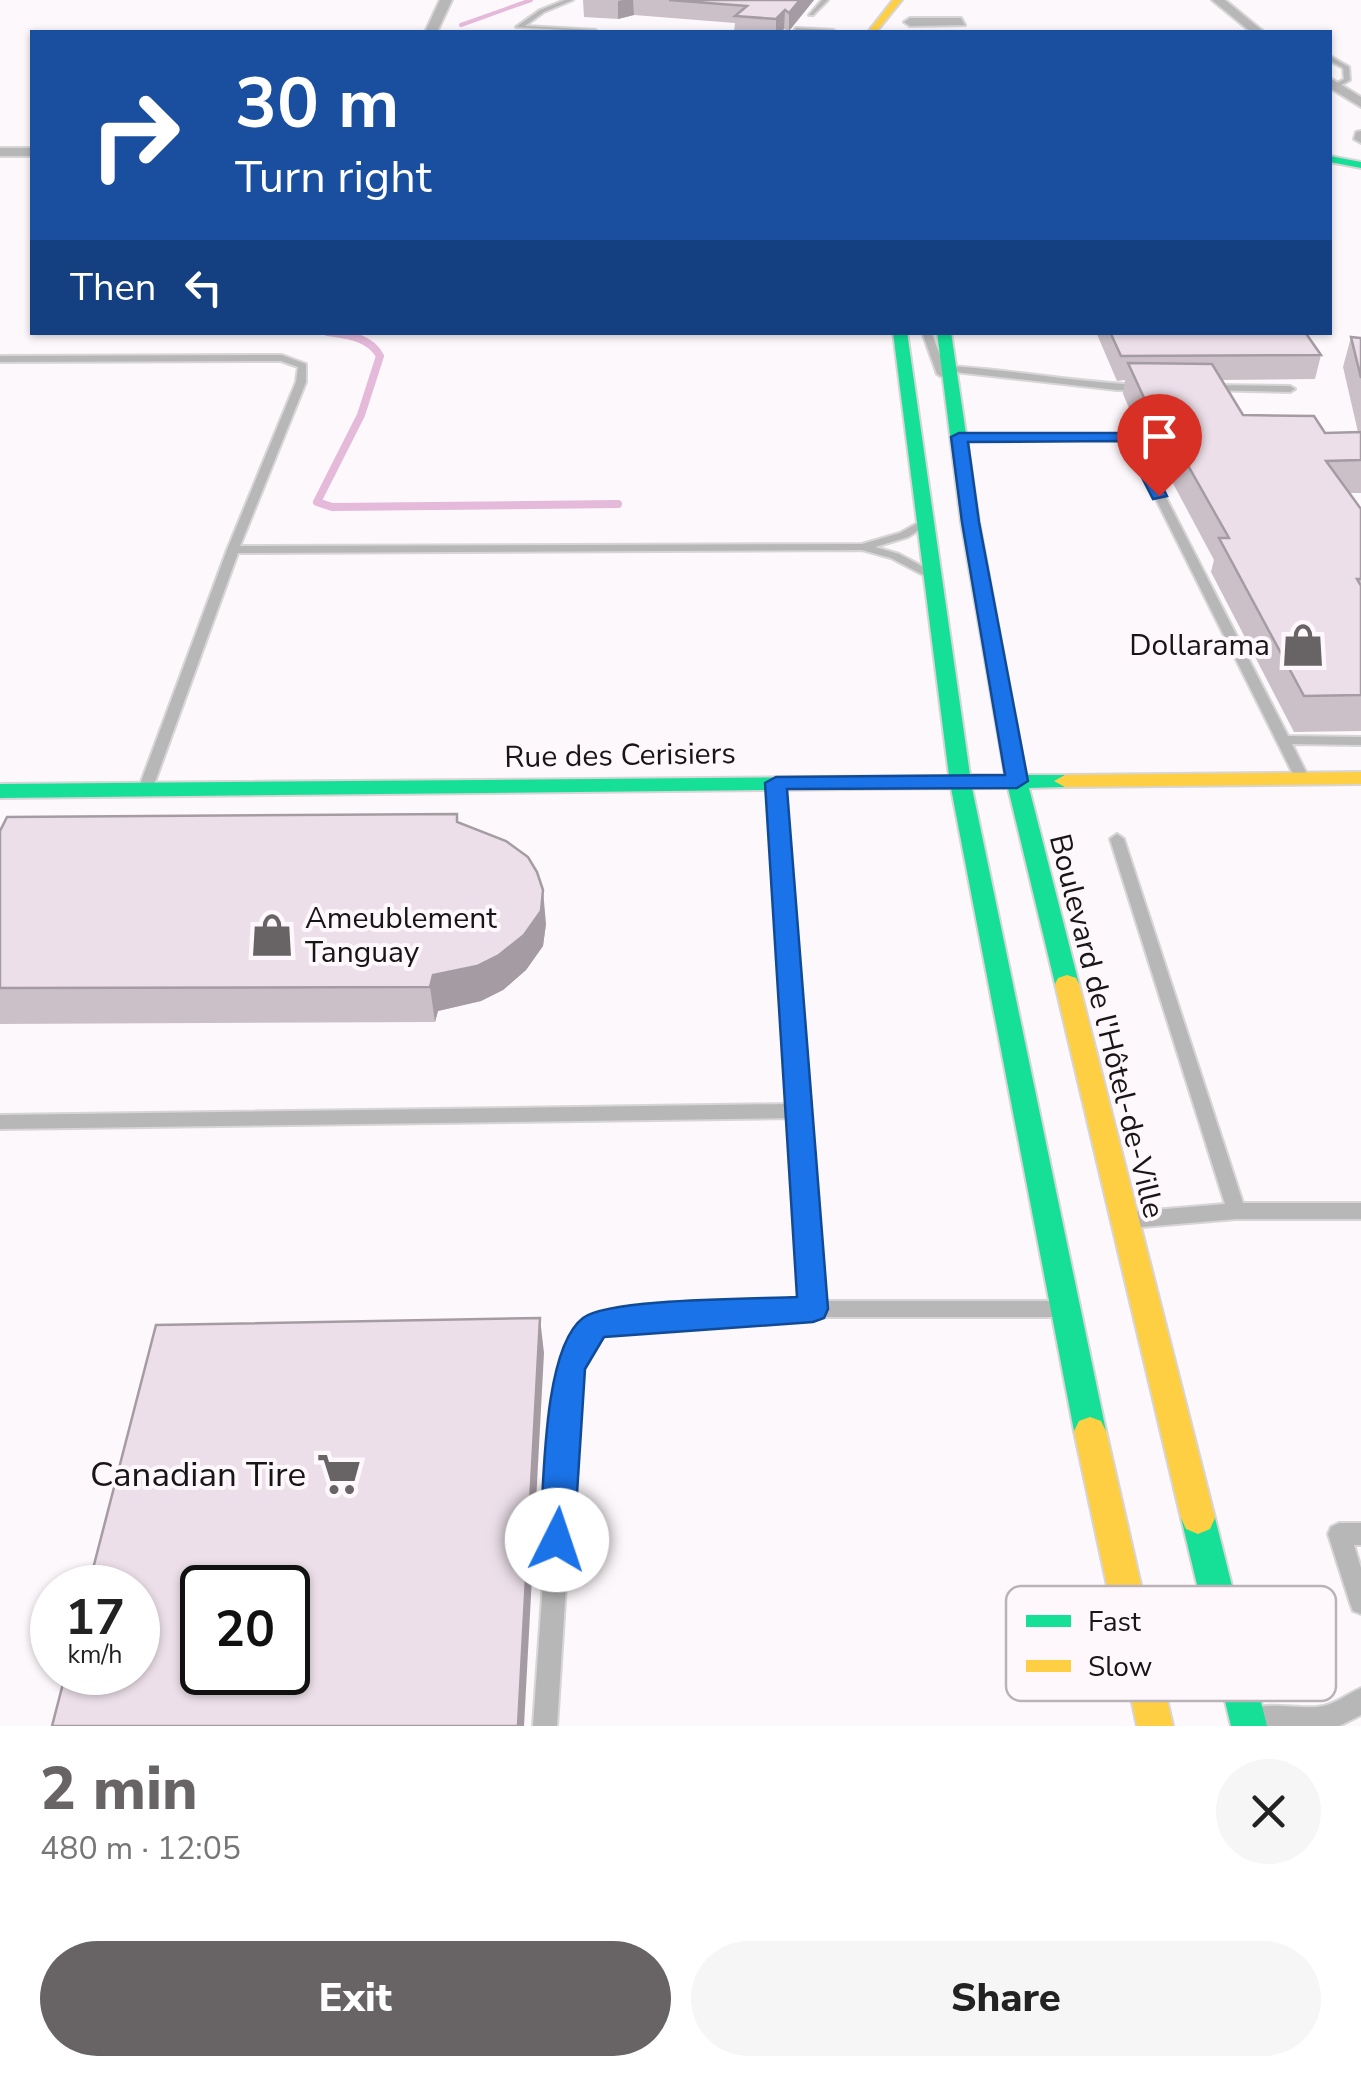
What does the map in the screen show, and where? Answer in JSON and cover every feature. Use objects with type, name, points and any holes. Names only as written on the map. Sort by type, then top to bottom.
[{"type":"main road","points":[[876,30],[911,13]]},
{"type":"main road","points":[[1332,159],[1361,166]]},
{"type":"main road","points":[[900,335],[960,782],[1063,1310],[1124,1586]]},
{"type":"main road","name":"Boulevard de l'Hôtel-de-Ville","points":[[944,335],[970,522],[1017,781],[1213,1586]]},
{"type":"main road","name":"Rue des Cerisiers","points":[[0,791],[1361,778]]},
{"type":"main road","points":[[1149,1701],[1155,1726]]},
{"type":"street","points":[[432,30],[446,0]]},
{"type":"street","points":[[1218,0],[1256,30]]},
{"type":"street","points":[[911,13],[963,20]]},
{"type":"street","points":[[1333,84],[1361,103]]},
{"type":"street","points":[[0,152],[30,152]]},
{"type":"lane","points":[[564,30],[519,27],[542,11],[570,0]]},
{"type":"lane","points":[[796,30],[825,0]]},
{"type":"lane","points":[[1332,59],[1346,67],[1348,80],[1333,84]]},
{"type":"lane","points":[[927,335],[953,396]]},
{"type":"lane","points":[[0,358],[282,358],[303,366],[301,382],[233,550],[144,790]]},
{"type":"lane","points":[[949,370],[1013,372],[1087,387],[1156,388]]},
{"type":"lane","points":[[1194,388],[1290,389]]},
{"type":"lane","points":[[959,437],[1120,436],[1133,443],[1302,778]]},
{"type":"lane","points":[[862,548],[904,535],[924,523]]},
{"type":"lane","points":[[233,550],[862,548],[895,556],[931,574]]},
{"type":"lane","points":[[1283,740],[1361,741]]},
{"type":"lane","points":[[776,783],[813,1309]]},
{"type":"lane","points":[[1117,839],[1236,1211]]},
{"type":"lane","points":[[0,1122],[799,1111]]},
{"type":"lane","points":[[1123,1221],[1236,1211],[1361,1211]]},
{"type":"lane","points":[[545,1726],[569,1369],[580,1343],[594,1326],[622,1320],[813,1309],[1063,1310]]},
{"type":"lane","points":[[1361,1534],[1339,1534],[1361,1603]]},
{"type":"lane","points":[[1247,1722],[1311,1721],[1346,1714],[1361,1700]]},
{"type":"building","points":[[669,0],[800,0],[789,13],[785,10],[776,19],[735,16],[747,6]]},
{"type":"building","points":[[1111,335],[1307,335],[1321,355],[1121,356]]},
{"type":"building","points":[[1351,337],[1361,338],[1361,378]]},
{"type":"building","points":[[1128,363],[1212,364],[1243,415],[1314,416],[1325,433],[1361,432],[1361,460],[1326,461],[1361,509],[1361,579],[1357,579],[1361,586],[1361,695],[1304,696],[1219,538],[1229,538],[1151,400],[1145,400]]},
{"type":"building","name":"Ameublement Tanguay","points":[[457,814],[457,822],[506,841],[528,857],[543,890],[541,911],[524,935],[499,955],[477,966],[433,975],[430,987],[0,988],[0,831],[7,817]]},
{"type":"building","name":"Canadian Tire","points":[[540,1318],[518,1726],[52,1726],[60,1695],[160,1695],[160,1565],[94,1565],[156,1325]]},
{"type":"waterway","points":[[461,25],[531,0]]},
{"type":"waterway","points":[[345,335],[364,341],[380,356],[361,415],[317,502],[332,507],[618,504]]},
{"type":"traffic: fast","points":[[1332,159],[1361,165]]},
{"type":"traffic: fast","points":[[900,335],[960,782],[1090,1431]]},
{"type":"traffic: fast","points":[[944,335],[970,522],[1017,781],[1067,984]]},
{"type":"traffic: fast","points":[[0,791],[1065,781]]},
{"type":"traffic: fast","points":[[1198,1518],[1215,1586]]},
{"type":"traffic: fast","points":[[1243,1701],[1249,1726]]},
{"type":"traffic: slow","points":[[874,30],[898,0]]},
{"type":"traffic: slow","points":[[1065,781],[1361,778]]},
{"type":"traffic: slow","points":[[1067,984],[1198,1518]]},
{"type":"traffic: slow","points":[[1090,1431],[1124,1586]]},
{"type":"traffic: slow","points":[[1149,1701],[1155,1726]]},
{"type":"place","name":"Dollarama","points":[[1303,645]]},
{"type":"place","name":"Ameublement Tanguay","points":[[272,935]]},
{"type":"place","name":"Canadian Tire","points":[[339,1474]]},
{"type":"route","points":[[557,1540],[569,1369],[580,1343],[594,1326],[622,1320],[813,1309],[776,783],[1017,781],[970,522],[959,437],[1120,436],[1133,443],[1159,496]]}]
